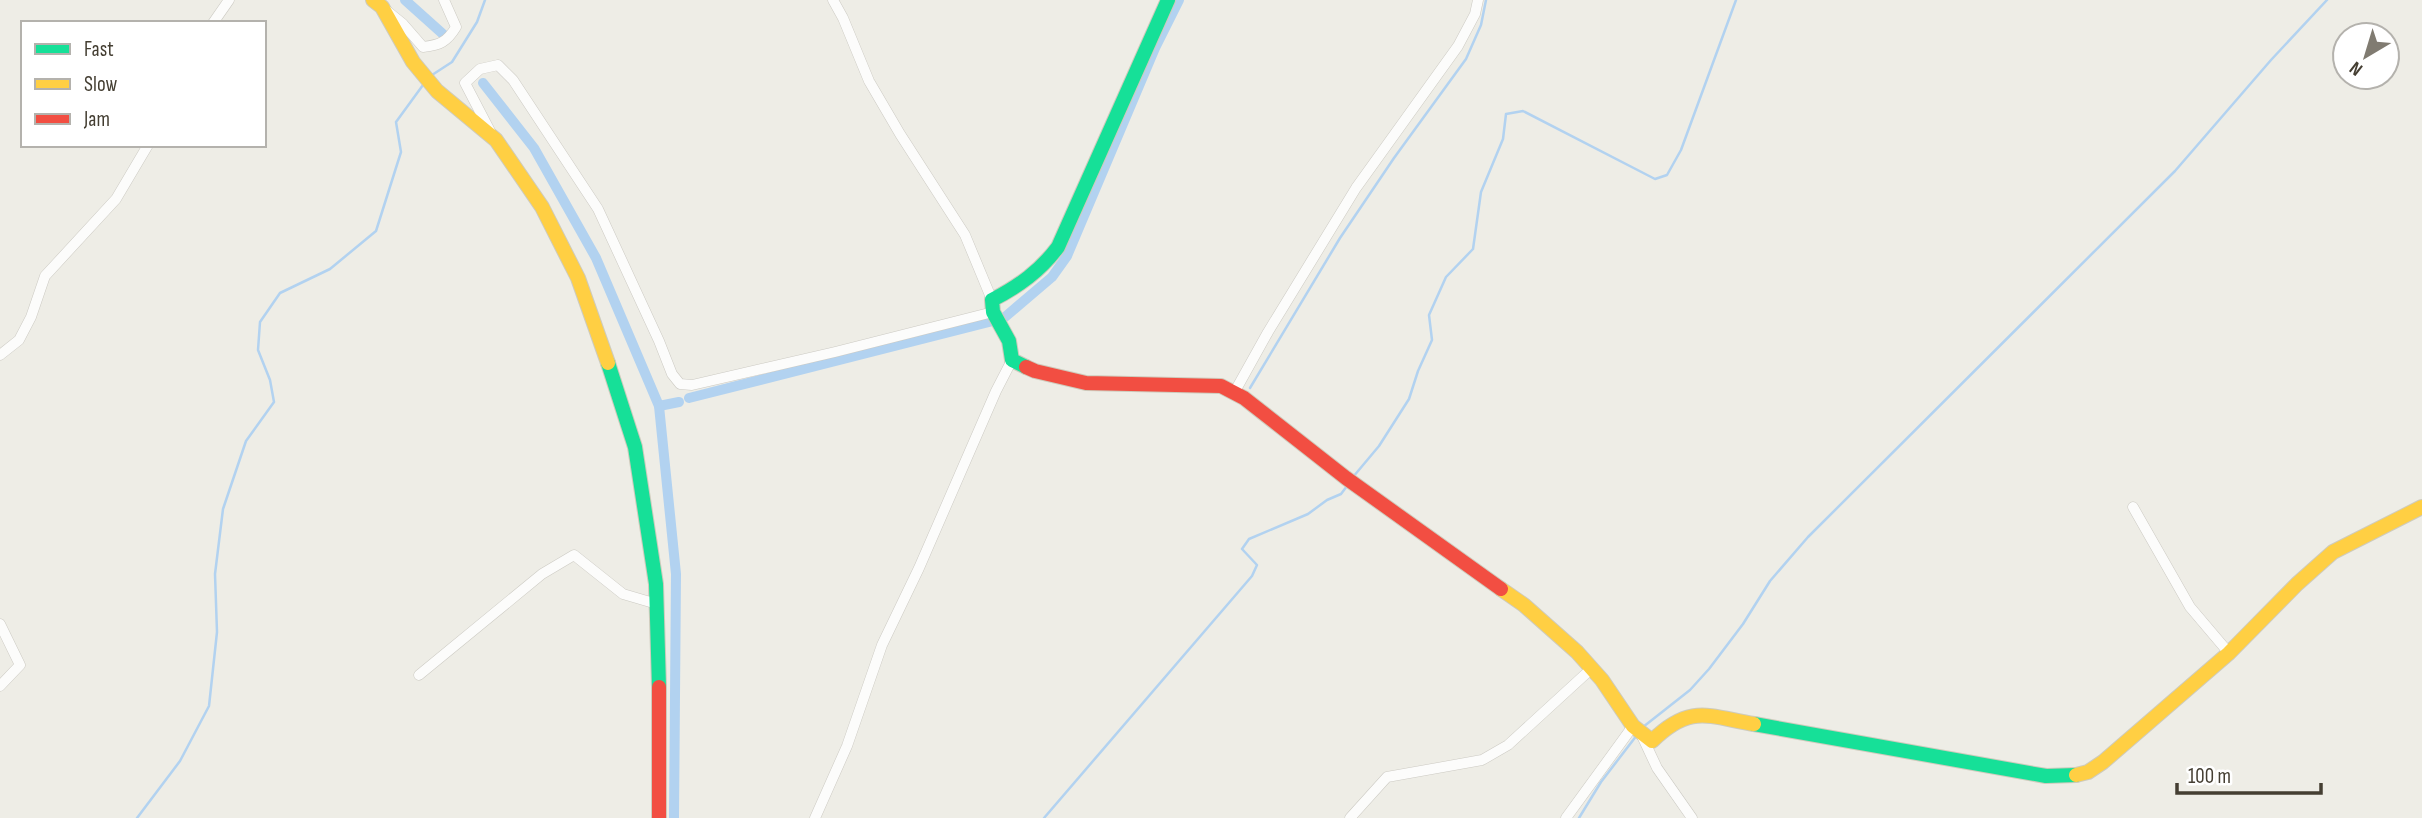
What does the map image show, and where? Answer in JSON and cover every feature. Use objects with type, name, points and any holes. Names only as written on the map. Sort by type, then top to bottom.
[{"type":"street","points":[[214,21],[229,0]]},
{"type":"street","points":[[377,4],[403,24],[423,47],[440,45],[450,37],[456,27],[444,0]]},
{"type":"street","points":[[815,818],[847,746],[882,645],[1012,360],[1009,341],[965,234],[869,81],[833,0]]},
{"type":"street","points":[[659,818],[660,702],[656,584],[635,447],[617,387],[578,278],[542,207],[496,140],[465,83],[480,69],[498,65],[521,90],[598,209],[672,374],[680,384],[692,384],[835,352],[993,306],[1043,268],[1058,247],[1168,0]]},
{"type":"street","points":[[1234,393],[1356,188],[1458,46],[1475,14],[1478,0]]},
{"type":"street","points":[[377,4],[413,62],[436,91],[496,140]]},
{"type":"street","points":[[0,355],[19,340],[32,317],[45,276],[116,199],[147,147]]},
{"type":"street","points":[[1012,360],[1035,371],[1086,383],[1221,386],[1244,398],[1350,481],[1524,605],[1577,652],[1602,680],[1692,818]]},
{"type":"street","points":[[2133,507],[2190,607],[2229,653]]},
{"type":"street","points":[[1637,731],[1652,741],[1678,718],[1696,714],[1994,768],[2071,777],[2088,772],[2103,762],[2229,653],[2297,584],[2333,552],[2422,507]]},
{"type":"street","points":[[419,675],[542,573],[574,555],[623,594],[657,604]]},
{"type":"street","points":[[0,624],[20,665],[0,686]]},
{"type":"street","points":[[1350,818],[1387,777],[1482,760],[1508,746],[1591,669]]},
{"type":"street","points":[[1566,818],[1637,731]]},
{"type":"waterway","points":[[405,0],[444,35]]},
{"type":"waterway","points":[[432,75],[452,62],[477,22],[485,0]]},
{"type":"waterway","points":[[1005,317],[1052,277],[1067,256],[1155,48],[1179,0]]},
{"type":"waterway","points":[[1250,388],[1340,238],[1466,59],[1481,25],[1486,0]]},
{"type":"waterway","points":[[1353,477],[1379,446],[1409,399],[1432,340],[1429,315],[1446,277],[1473,249],[1481,192],[1503,139],[1506,114],[1523,111],[1655,179],[1667,175],[1681,150],[1736,0]]},
{"type":"waterway","points":[[1643,727],[1690,690],[1709,669],[1743,624],[1770,581],[1808,537],[2175,171],[2327,0]]},
{"type":"waterway","points":[[483,83],[534,148],[596,258],[659,406],[676,574],[674,818]]},
{"type":"waterway","points":[[137,818],[180,761],[209,706],[217,632],[215,574],[223,509],[246,441],[274,402],[270,380],[258,350],[260,322],[280,293],[330,269],[376,231],[401,152],[396,122],[423,85]]},
{"type":"waterway","points":[[689,398],[993,321]]},
{"type":"waterway","points":[[659,406],[679,402]]},
{"type":"waterway","points":[[1044,818],[1252,576],[1257,565],[1242,549],[1249,539],[1308,514],[1327,500],[1341,494],[1347,486]]},
{"type":"waterway","points":[[1579,818],[1601,782],[1637,735]]},
{"type":"traffic: fast","points":[[1026,367],[1012,360],[1009,341],[993,312],[992,300],[1028,277],[1058,247],[1168,0]]},
{"type":"traffic: fast","points":[[608,363],[635,447],[656,584],[659,687]]},
{"type":"traffic: fast","points":[[1754,724],[2046,776],[2076,775]]},
{"type":"traffic: slow","points":[[373,0],[382,7],[413,62],[437,91],[496,140],[542,207],[578,278],[608,363]]},
{"type":"traffic: slow","points":[[2076,775],[2088,772],[2103,762],[2229,653],[2297,584],[2333,552],[2422,507]]},
{"type":"traffic: slow","points":[[1501,589],[1524,605],[1577,652],[1602,680],[1633,726],[1652,741],[1665,729],[1689,717],[1711,716],[1754,724]]},
{"type":"traffic: jam","points":[[1026,367],[1086,383],[1221,386],[1244,398],[1346,478],[1501,589]]},
{"type":"traffic: jam","points":[[659,687],[659,818]]}]
